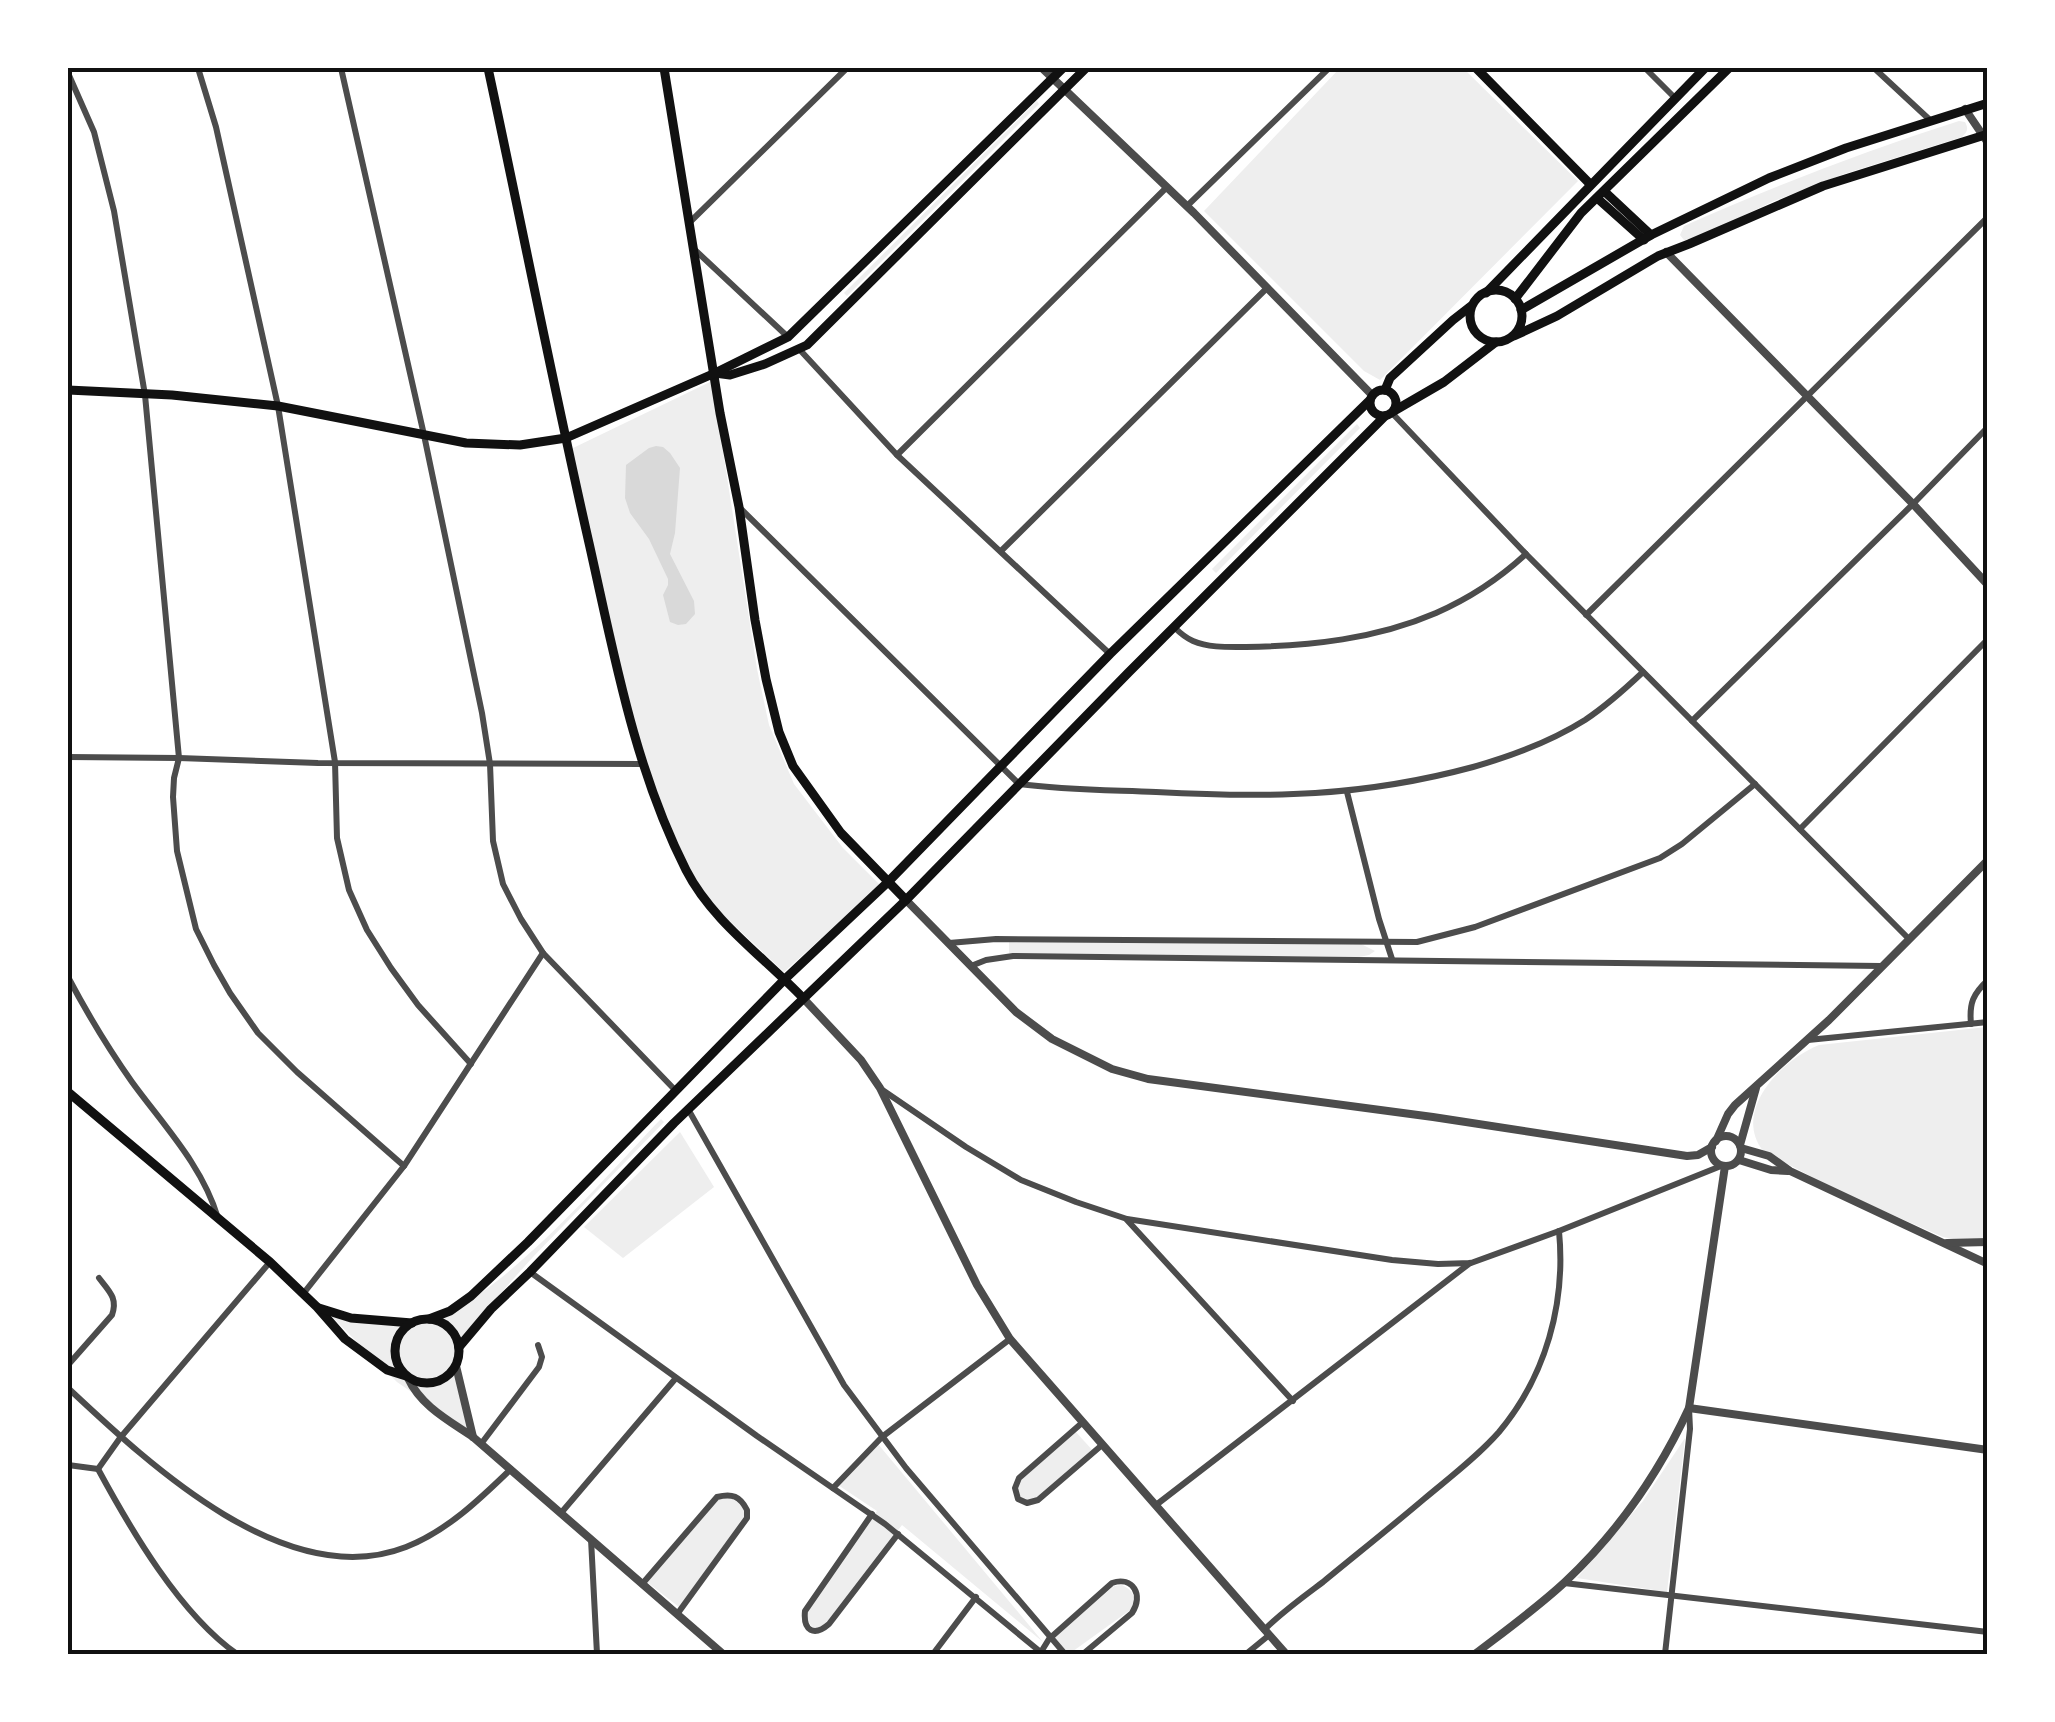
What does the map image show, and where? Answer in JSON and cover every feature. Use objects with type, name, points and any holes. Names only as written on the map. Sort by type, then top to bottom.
[{"type":"main road","points":[[488,68],[619,680],[641,764],[686,870],[701,895],[803,998]]},
{"type":"main road","points":[[664,68],[766,679],[779,732],[792,766],[841,833],[906,900]]},
{"type":"main road","points":[[68,390],[278,406],[466,443],[507,444],[566,438],[788,337],[1063,68]]},
{"type":"main road","points":[[714,373],[730,376],[800,350],[1086,68]]},
{"type":"main road","points":[[1476,68],[1590,184]]},
{"type":"main road","points":[[316,1307],[352,1318],[412,1322],[450,1311],[470,1296],[528,1242],[785,979],[888,882],[1110,654],[1371,397],[1385,390],[1390,378],[1486,293],[1704,68]]},
{"type":"main road","points":[[1516,299],[1581,213],[1729,68]]},
{"type":"main road","points":[[1521,310],[1647,237],[1770,178],[1846,148],[1988,103]]},
{"type":"main road","points":[[68,1092],[270,1262],[345,1339],[387,1370],[418,1382],[440,1381],[450,1375],[460,1346],[491,1309],[688,1109],[906,900],[1390,413],[1444,382],[1496,342],[1557,316],[1666,252],[1822,186],[1985,138]]},
{"type":"main road","points":[[1601,195],[1647,237]]},
{"type":"main road","points":[[1486,293],[1502,292],[1516,299],[1521,310],[1514,336]]},
{"type":"main road","points":[[1474,304],[1470,318],[1474,330],[1482,338],[1496,342]]},
{"type":"main road","points":[[1385,390],[1396,399],[1390,413]]},
{"type":"main road","points":[[1371,397],[1373,412],[1390,413]]},
{"type":"main road","points":[[429,1319],[446,1324],[460,1346]]},
{"type":"main road","points":[[407,1377],[394,1354],[402,1330],[412,1322]]},
{"type":"street","points":[[198,68],[216,127],[278,406],[335,762],[337,838],[349,890],[390,968],[472,1064]]},
{"type":"street","points":[[341,68],[482,713],[490,764],[493,841],[503,884],[544,953],[676,1091]]},
{"type":"street","points":[[690,222],[847,68]]},
{"type":"street","points":[[1042,68],[1187,206],[1371,397]]},
{"type":"street","points":[[1187,206],[1328,68]]},
{"type":"street","points":[[1645,68],[1675,98]]},
{"type":"street","points":[[1874,68],[1930,120]]},
{"type":"street","points":[[68,73],[94,132],[110,195],[145,394],[179,758],[173,798],[177,851],[196,930],[230,993],[258,1033],[404,1166]]},
{"type":"street","points":[[1965,108],[1985,138]]},
{"type":"street","points":[[897,455],[1167,187]]},
{"type":"street","points":[[1586,615],[1988,217]]},
{"type":"street","points":[[695,250],[788,337]]},
{"type":"street","points":[[1666,252],[1988,585]]},
{"type":"street","points":[[1001,550],[1267,288]]},
{"type":"street","points":[[800,350],[897,455],[1110,654]]},
{"type":"street","points":[[1390,413],[1909,939]]},
{"type":"street","points":[[1692,720],[1988,427]]},
{"type":"street","points":[[739,507],[1019,784],[1235,796],[1348,792],[1444,775],[1544,742],[1584,720],[1643,672]]},
{"type":"street","points":[[1174,628],[1192,641],[1211,646],[1332,642],[1435,613],[1487,584],[1526,554]]},
{"type":"street","points":[[1800,829],[1988,639]]},
{"type":"street","points":[[68,757],[641,764]]},
{"type":"street","points":[[949,943],[1016,939],[1417,942],[1475,927],[1646,864],[1682,844],[1755,784]]},
{"type":"street","points":[[1348,792],[1392,959]]},
{"type":"street","points":[[1723,1166],[1712,1158],[1728,1114],[1988,860]]},
{"type":"street","points":[[906,900],[1016,1012],[1052,1039],[1112,1068],[1148,1079],[1687,1156],[1698,1155],[1726,1136],[1769,1156],[1790,1171],[1988,1264]]},
{"type":"street","points":[[303,1294],[404,1166],[544,953]]},
{"type":"street","points":[[971,966],[1013,956],[1881,966]]},
{"type":"street","points":[[68,977],[132,1082],[187,1154],[211,1196],[218,1219]]},
{"type":"street","points":[[1971,1024],[1972,996],[1988,980]]},
{"type":"street","points":[[803,998],[861,1060],[880,1088],[970,1271],[1010,1339],[1286,1654]]},
{"type":"street","points":[[1806,1040],[1988,1022]]},
{"type":"street","points":[[880,1088],[1021,1180],[1126,1219],[1392,1260],[1472,1263]]},
{"type":"street","points":[[1156,1505],[1472,1263],[1736,1164],[1756,1088]]},
{"type":"street","points":[[688,1109],[844,1384],[882,1438],[1064,1654]]},
{"type":"street","points":[[1739,1160],[1770,1170],[1790,1171]]},
{"type":"street","points":[[1665,1654],[1690,1429],[1689,1408],[1723,1166]]},
{"type":"street","points":[[1126,1219],[1293,1401]]},
{"type":"street","points":[[1246,1654],[1459,1470],[1498,1433],[1520,1404],[1550,1336],[1559,1299],[1559,1231]]},
{"type":"street","points":[[1940,1243],[1988,1242]]},
{"type":"street","points":[[98,1469],[270,1262]]},
{"type":"street","points":[[530,1272],[899,1534],[1042,1653],[1049,1639],[1112,1584],[1120,1580],[1128,1583],[1138,1599],[1132,1613],[1082,1654]]},
{"type":"street","points":[[68,1365],[112,1315],[116,1305],[99,1278]]},
{"type":"street","points":[[833,1488],[882,1438],[1010,1339]]},
{"type":"street","points":[[477,1441],[539,1366],[542,1357],[538,1345]]},
{"type":"street","points":[[456,1366],[477,1441]]},
{"type":"street","points":[[407,1377],[430,1408],[477,1441],[723,1654]]},
{"type":"street","points":[[561,1513],[676,1378]]},
{"type":"street","points":[[68,1388],[120,1438],[208,1506],[256,1532],[309,1552],[375,1556],[406,1548],[441,1530],[510,1469]]},
{"type":"street","points":[[1689,1408],[1988,1450]]},
{"type":"street","points":[[1475,1654],[1564,1583],[1622,1519],[1652,1478],[1689,1408]]},
{"type":"street","points":[[1083,1422],[1019,1478],[1015,1488],[1018,1499],[1027,1503],[1038,1500],[1102,1445]]},
{"type":"street","points":[[68,1465],[98,1469]]},
{"type":"street","points":[[98,1469],[174,1591],[218,1641],[237,1654]]},
{"type":"street","points":[[643,1584],[717,1497],[737,1497],[747,1510],[747,1518],[678,1614]]},
{"type":"street","points":[[872,1514],[805,1611],[805,1623],[814,1632],[828,1624],[899,1534]]},
{"type":"street","points":[[591,1539],[597,1654]]},
{"type":"street","points":[[1564,1583],[1988,1632]]},
{"type":"street","points":[[933,1654],[976,1597]]},
{"type":"shaded area","points":[[1340,68],[1463,68],[1578,181],[1380,380],[1364,371],[1204,211]]},
{"type":"shaded area","points":[[1037,101],[1039,104],[847,296],[844,293]]},
{"type":"shaded area","points":[[1959,121],[1967,127],[1962,137],[1844,174],[1774,201],[1690,241],[1680,235],[1684,226],[1752,197]]},
{"type":"shaded area","points":[[712,381],[769,725],[794,784],[843,848],[880,885],[784,972],[706,895],[687,865],[653,782],[631,712],[571,449]]},
{"type":"shaded area","points":[[1357,424],[1360,428],[1216,573],[1212,569]]},
{"type":"shaded area","points":[[656,446],[670,453],[680,468],[670,554],[694,601],[695,614],[686,624],[670,622],[663,595],[668,579],[625,498],[626,465]]},
{"type":"shaded area","points":[[1009,941],[1361,944],[1375,951],[1359,957],[1009,953]]},
{"type":"shaded area","points":[[1987,1027],[1987,1239],[1943,1237],[1841,1192],[1763,1151],[1755,1136],[1753,1120],[1765,1089],[1804,1052],[1819,1045]]},
{"type":"shaded area","points":[[661,1119],[664,1122],[472,1325],[460,1359],[457,1385],[468,1431],[397,1382],[332,1317],[409,1325],[439,1317],[472,1299],[543,1241]]},
{"type":"shaded area","points":[[680,1132],[714,1187],[623,1258],[584,1227]]},
{"type":"shaded area","points":[[1075,1431],[1094,1452],[1034,1500],[1021,1500],[1018,1483]]},
{"type":"shaded area","points":[[1685,1438],[1667,1592],[1577,1578],[1643,1501]]},
{"type":"shaded area","points":[[878,1444],[1043,1642],[902,1525],[827,1623],[815,1629],[811,1625],[807,1611],[877,1511],[838,1485]]},
{"type":"shaded area","points":[[729,1497],[742,1505],[746,1515],[679,1607],[647,1582],[713,1501]]},
{"type":"shaded area","points":[[1122,1585],[1133,1594],[1133,1608],[1069,1654],[1054,1637],[1114,1586]]}]
